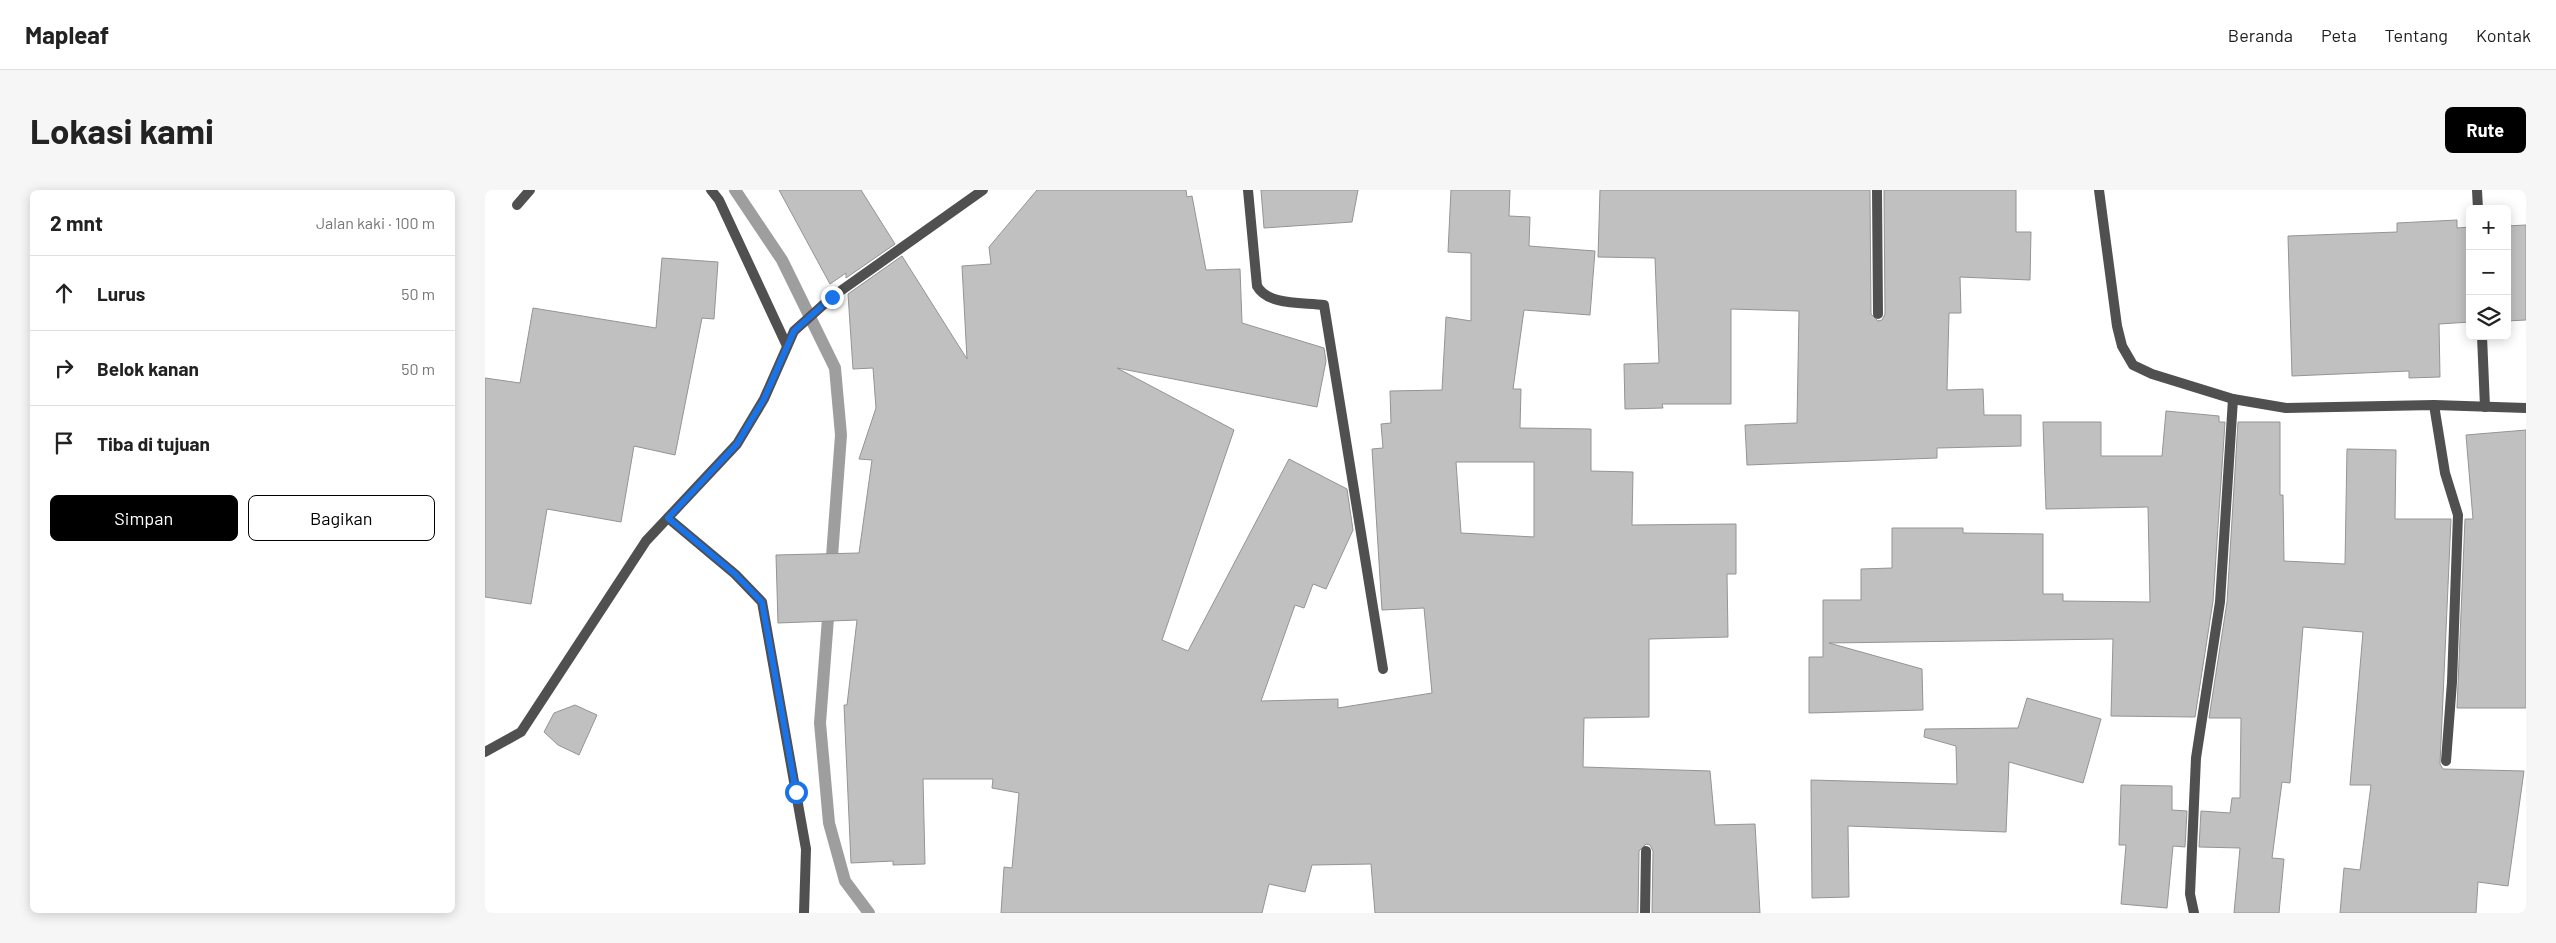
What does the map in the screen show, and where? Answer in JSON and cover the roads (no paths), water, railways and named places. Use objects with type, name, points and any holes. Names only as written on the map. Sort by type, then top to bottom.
[{"type":"street","points":[[517,205],[530,190]]},
{"type":"street","points":[[711,190],[719,200],[787,346]]},
{"type":"street","points":[[485,752],[521,732],[646,541],[737,444],[764,399],[794,331],[832,297],[983,190]]},
{"type":"street","points":[[1248,190],[1257,286],[1260,292],[1270,299],[1324,305],[1383,669]]},
{"type":"street","points":[[1877,190],[1878,314]]},
{"type":"street","points":[[2099,190],[2117,326],[2123,346],[2133,365],[2152,374],[2233,399],[2286,408],[2434,405],[2526,408]]},
{"type":"street","points":[[2477,190],[2478,205]]},
{"type":"street","points":[[2482,340],[2485,407]]},
{"type":"street","points":[[2194,913],[2190,894],[2197,758],[2221,602],[2233,399]]},
{"type":"street","points":[[2434,405],[2445,473],[2458,515],[2452,682],[2446,761]]},
{"type":"street","points":[[668,518],[735,574],[762,602],[806,849],[804,913]]},
{"type":"street","points":[[1645,913],[1646,851]]},
{"type":"waterway","points":[[735,190],[782,260],[835,368],[841,435],[831,570]]},
{"type":"waterway","points":[[829,605],[820,723],[829,823],[845,881],[869,913]]}]
